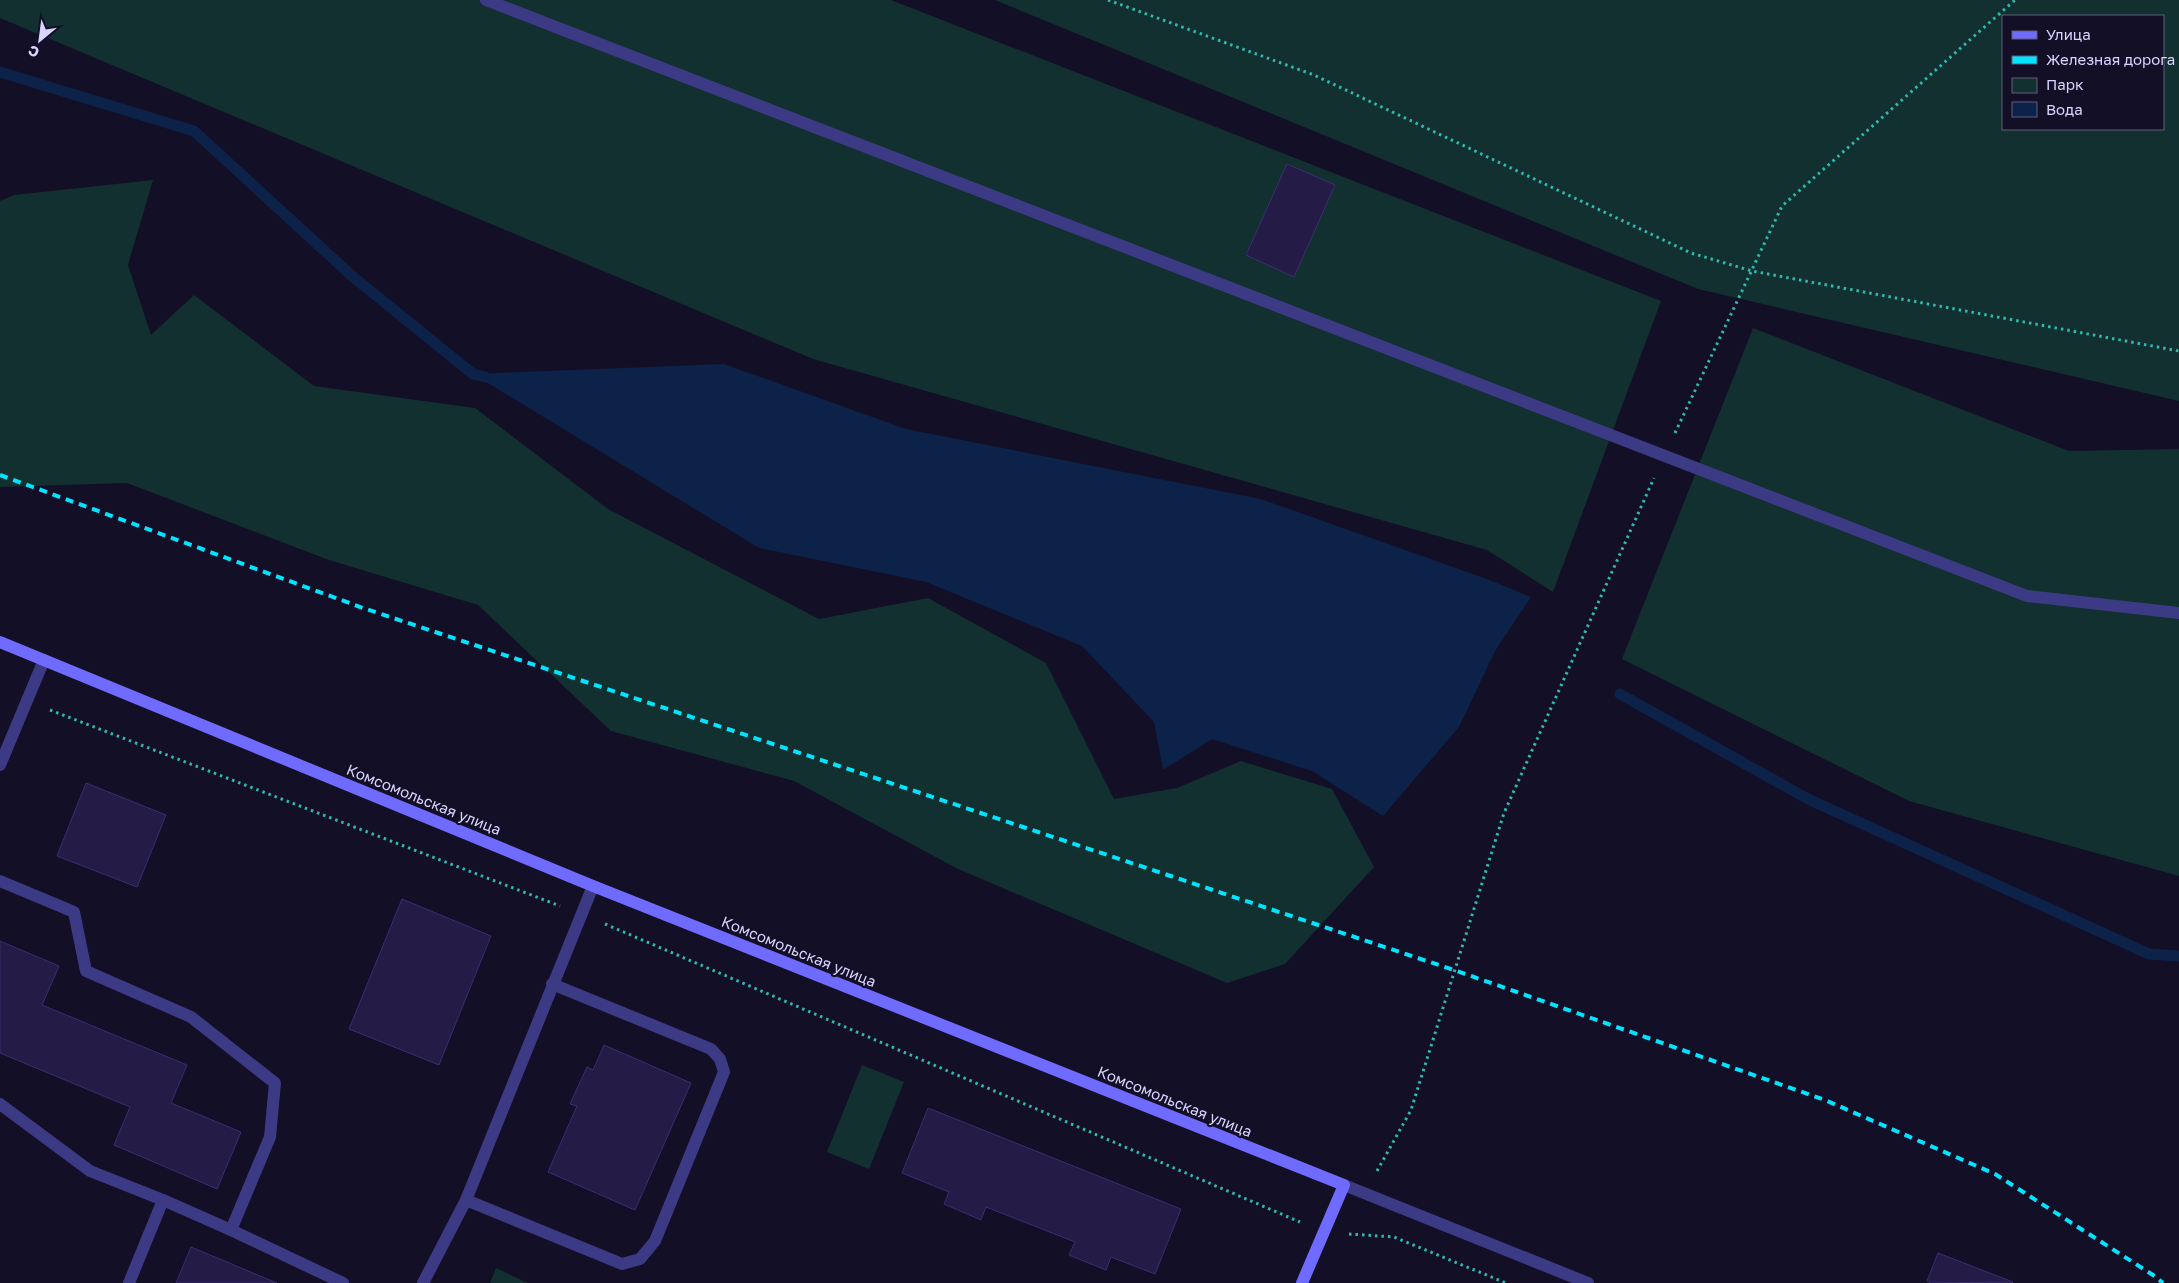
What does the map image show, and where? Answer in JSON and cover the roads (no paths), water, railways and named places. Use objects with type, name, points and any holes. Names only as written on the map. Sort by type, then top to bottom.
[{"type":"street","points":[[486,0],[2027,596],[2179,613]]},
{"type":"street","name":"Комсомольская улица","points":[[0,642],[593,886],[1588,1283]]},
{"type":"street","points":[[0,765],[44,660]]},
{"type":"street","points":[[0,881],[74,912],[86,971],[191,1016],[275,1083],[270,1137],[231,1230]]},
{"type":"street","points":[[423,1283],[466,1200],[580,914],[593,886]]},
{"type":"street","points":[[466,1200],[622,1264],[640,1259],[655,1241],[724,1072],[720,1059],[711,1049],[552,984]]},
{"type":"street","points":[[0,1104],[90,1171],[231,1230],[343,1283]]},
{"type":"street","points":[[1302,1283],[1344,1185]]},
{"type":"street","points":[[129,1283],[163,1200]]},
{"type":"water","points":[[724,364],[906,429],[1261,499],[1487,579],[1531,597],[1495,651],[1459,727],[1383,816],[1312,771],[1212,739],[1163,770],[1154,722],[1082,646],[926,582],[759,548],[473,374]]},
{"type":"waterway","points":[[0,72],[194,131],[352,276],[473,374],[485,377]]},
{"type":"waterway","points":[[1620,694],[1808,799],[2149,954],[2179,956]]},
{"type":"railway","points":[[0,475],[363,608],[1454,970],[1825,1100],[1995,1174],[2163,1283]]}]
